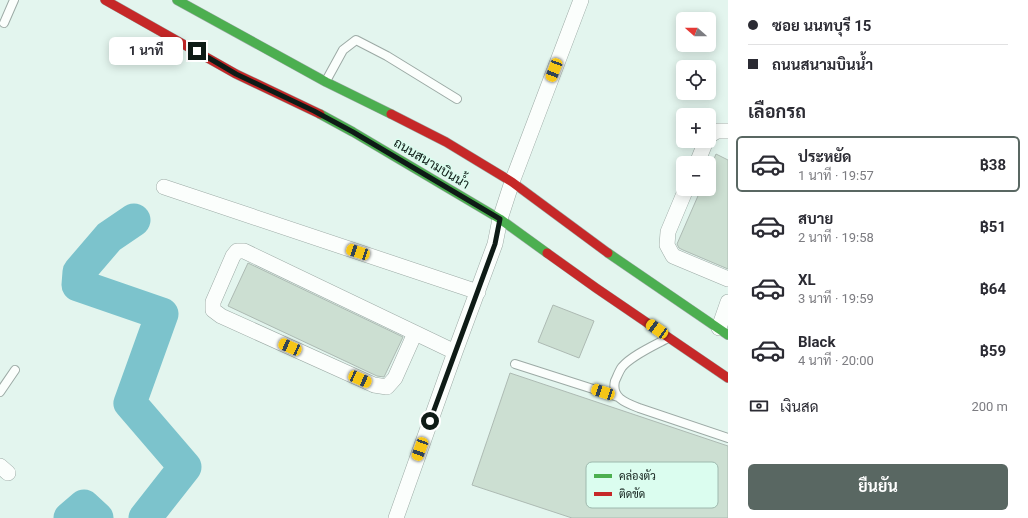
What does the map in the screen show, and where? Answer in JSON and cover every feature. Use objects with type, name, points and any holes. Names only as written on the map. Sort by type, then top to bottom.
[{"type":"main road","name":"ถนนสนามบินน้ำ","points":[[105,0],[236,74],[314,111],[353,132],[500,219],[596,288],[728,378]]},
{"type":"main road","name":"ถนนสนามบินน้ำ","points":[[187,2],[326,82],[446,142],[512,182],[612,256],[724,332]]},
{"type":"street","points":[[396,518],[495,244],[500,219],[512,182],[581,0]]},
{"type":"street","points":[[716,132],[728,131]]},
{"type":"street","points":[[164,188],[478,292]]},
{"type":"street","points":[[683,196],[668,232],[667,245],[673,256],[728,280]]},
{"type":"street","points":[[415,333],[395,378],[387,387],[374,385],[220,316],[213,310],[213,302],[233,256],[237,252],[244,251],[455,352]]},
{"type":"street","points":[[724,332],[728,302]]},
{"type":"lane","points":[[4,23],[14,0]]},
{"type":"lane","points":[[326,82],[343,50],[356,40],[387,56],[457,99]]},
{"type":"lane","points":[[618,397],[614,387],[616,378],[622,367],[636,355],[669,337]]},
{"type":"lane","points":[[516,364],[618,397],[627,404],[728,438]]},
{"type":"lane","points":[[0,392],[15,370]]},
{"type":"building","points":[[716,154],[728,160],[728,269],[683,250],[679,248],[677,244],[698,196],[716,196]]},
{"type":"building","points":[[248,263],[403,337],[384,377],[377,376],[228,306]]},
{"type":"building","points":[[553,305],[594,321],[579,358],[538,342]]},
{"type":"building","points":[[510,373],[728,446],[728,518],[572,518],[472,485]]},
{"type":"waterway","points":[[134,220],[109,237],[79,272],[78,285],[162,314],[130,403],[185,467],[145,518]]},
{"type":"waterway","points":[[70,518],[84,506],[97,518]]},
{"type":"traffic: fast","points":[[177,0],[326,82],[391,114]]},
{"type":"traffic: fast","points":[[320,114],[500,219],[547,253]]},
{"type":"traffic: fast","points":[[608,253],[728,335]]},
{"type":"traffic: jam","points":[[105,0],[236,74],[320,114]]},
{"type":"traffic: jam","points":[[391,114],[446,142],[512,182],[608,253]]},
{"type":"traffic: jam","points":[[547,253],[728,378]]},
{"type":"route","points":[[197,51],[236,74],[314,111],[353,132],[500,219],[495,244],[430,421]]}]
